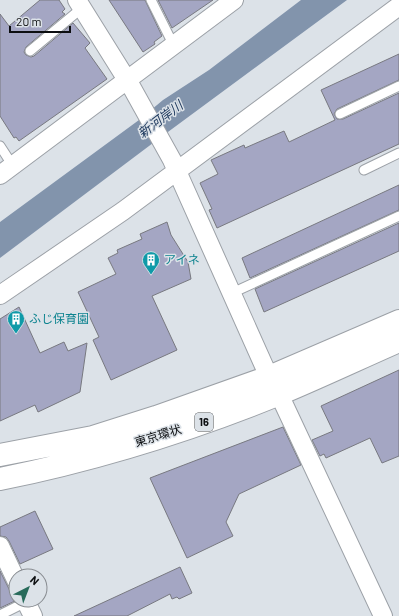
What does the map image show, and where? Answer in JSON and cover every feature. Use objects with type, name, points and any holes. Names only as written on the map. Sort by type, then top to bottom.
[{"type":"highway","name":"東京環状","points":[[0,479],[33,472],[138,443],[231,413],[274,385],[399,321]]},
{"type":"highway","name":"東京環状","points":[[0,455],[93,437],[220,395],[274,385],[399,341]]},
{"type":"street","points":[[6,170],[129,84],[174,44],[234,0]]},
{"type":"street","points":[[79,4],[129,84],[175,166],[274,385],[383,616]]},
{"type":"street","points":[[0,294],[123,212],[175,166],[399,6]]},
{"type":"street","points":[[0,546],[10,568]]},
{"type":"lane","points":[[152,0],[174,44]]},
{"type":"lane","points":[[30,51],[79,4]]},
{"type":"lane","points":[[340,114],[399,86]]},
{"type":"lane","points":[[0,146],[6,170]]},
{"type":"lane","points":[[364,170],[399,153]]},
{"type":"lane","points":[[232,293],[399,216]]},
{"type":"lane","points":[[0,614],[21,608]]},
{"type":"water","name":"新河岸川","points":[[301,0],[347,0],[0,258],[0,222],[139,120],[163,100],[209,70]]},
{"type":"building","points":[[40,0],[59,0],[65,9],[62,12],[65,14],[26,47],[24,52],[26,55],[31,57],[34,56],[73,23],[90,43],[85,48],[107,79],[19,141],[16,137],[14,138],[0,116],[0,14],[9,26]]},
{"type":"building","points":[[109,0],[145,0],[162,36],[154,42],[155,44],[143,52]]},
{"type":"building","points":[[158,0],[213,0],[172,28]]},
{"type":"building","points":[[399,54],[399,80],[337,109],[334,114],[337,119],[343,119],[399,93],[399,144],[217,228],[209,210],[212,209],[200,183],[218,174],[211,160],[244,145],[245,148],[284,131],[289,142],[335,120],[321,90]]},
{"type":"building","points":[[399,185],[399,210],[250,278],[242,258]]},
{"type":"building","points":[[167,222],[171,235],[188,262],[191,279],[152,296],[177,350],[111,380],[93,340],[99,337],[78,292],[116,274],[108,258],[118,253],[117,250],[142,239],[140,234]]},
{"type":"building","points":[[399,223],[399,251],[264,312],[255,289]]},
{"type":"building","points":[[19,307],[40,353],[64,342],[68,351],[87,343],[80,392],[38,412],[35,405],[0,421],[0,319]]},
{"type":"building","points":[[399,370],[399,456],[382,463],[370,438],[326,458],[324,454],[320,456],[312,440],[333,431],[321,406]]},
{"type":"building","points":[[283,427],[301,465],[239,494],[226,522],[233,536],[187,558],[150,478]]},
{"type":"building","points":[[35,511],[53,549],[20,564],[9,541],[6,537],[0,536],[0,527]]},
{"type":"building","points":[[180,567],[192,593],[179,599],[177,597],[172,599],[170,594],[127,616],[74,616]]},
{"type":"building","points":[[0,571],[8,587],[8,604],[0,608]]},
{"type":"place","name":"アイネ","points":[[151,275]]},
{"type":"place","name":"ふじ保育園","points":[[16,334]]}]
